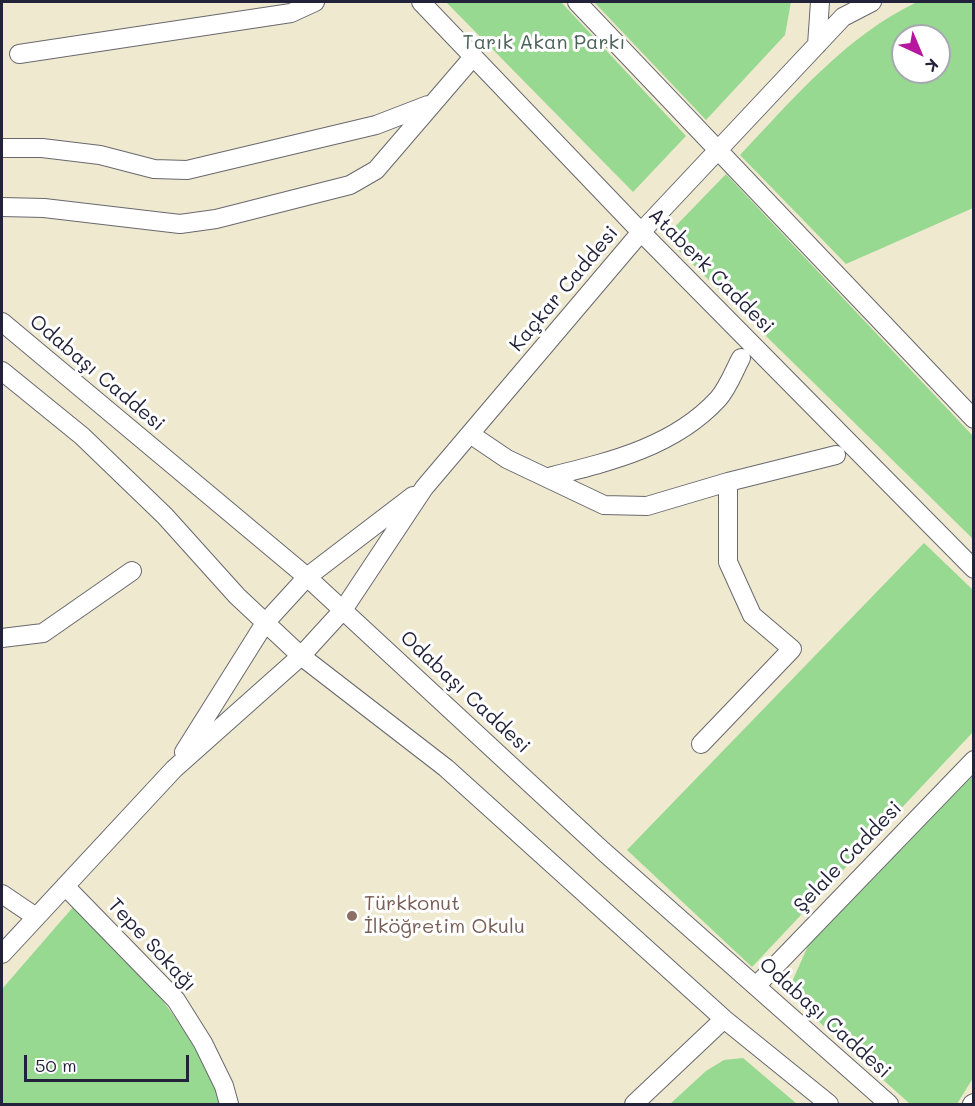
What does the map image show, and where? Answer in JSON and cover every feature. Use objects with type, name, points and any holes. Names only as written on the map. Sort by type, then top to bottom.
[{"type":"street","points":[[19,54],[291,13],[315,2]]},
{"type":"street","name":"Ataberk Caddesi","points":[[421,2],[641,232],[974,569]]},
{"type":"street","points":[[577,2],[974,420]]},
{"type":"street","points":[[817,45],[819,2]]},
{"type":"street","name":"Kaçkar Caddesi","points":[[174,769],[301,656],[342,610],[424,488],[641,232],[843,16],[872,2]]},
{"type":"street","points":[[2,207],[44,208],[180,225],[216,219],[350,184],[376,170],[430,104],[473,57]]},
{"type":"street","points":[[2,148],[42,148],[100,155],[154,169],[188,170],[376,125],[430,104]]},
{"type":"street","name":"Odabaşı Caddesi","points":[[2,322],[307,577],[603,851],[889,1104]]},
{"type":"street","points":[[548,477],[614,461],[675,435],[719,398],[741,358]]},
{"type":"street","points":[[2,371],[82,436],[165,516],[265,623],[301,656],[446,768],[724,1019],[829,1104]]},
{"type":"street","points":[[470,434],[507,459],[604,505],[647,506],[728,482],[836,455]]},
{"type":"street","points":[[701,744],[792,649],[752,615],[728,562],[728,482]]},
{"type":"street","name":"Kaçkar Caddesi","points":[[174,769],[265,623],[307,577],[424,488]]},
{"type":"street","points":[[2,638],[43,633],[132,571]]},
{"type":"street","name":"Şelale Caddesi","points":[[756,986],[974,760]]},
{"type":"street","points":[[2,954],[174,769]]},
{"type":"street","name":"Tepe Sokağı","points":[[65,886],[177,1000],[208,1054],[224,1086],[229,1104]]},
{"type":"street","points":[[2,894],[36,917]]},
{"type":"street","points":[[634,1104],[724,1019]]},
{"type":"green space","name":"Tarık Akan Parkı","points":[[446,2],[561,2],[686,136],[633,192]]},
{"type":"green space","points":[[594,2],[791,2],[785,35],[706,120]]},
{"type":"green space","points":[[917,2],[973,2],[973,208],[846,264],[740,155],[822,70],[867,32]]},
{"type":"green space","points":[[726,174],[973,436],[973,539],[665,237]]},
{"type":"green space","points":[[924,543],[973,590],[973,732],[752,967],[627,850]]},
{"type":"green space","points":[[973,774],[973,1078],[957,1104],[910,1104],[787,993],[812,937]]},
{"type":"green space","points":[[74,906],[141,974],[160,997],[194,1046],[223,1104],[2,1104],[2,989]]},
{"type":"green space","points":[[743,1058],[797,1104],[670,1104],[706,1071],[724,1060]]},
{"type":"place","name":"Türkkonut İlköğretim Okulu","points":[[352,916]]}]
